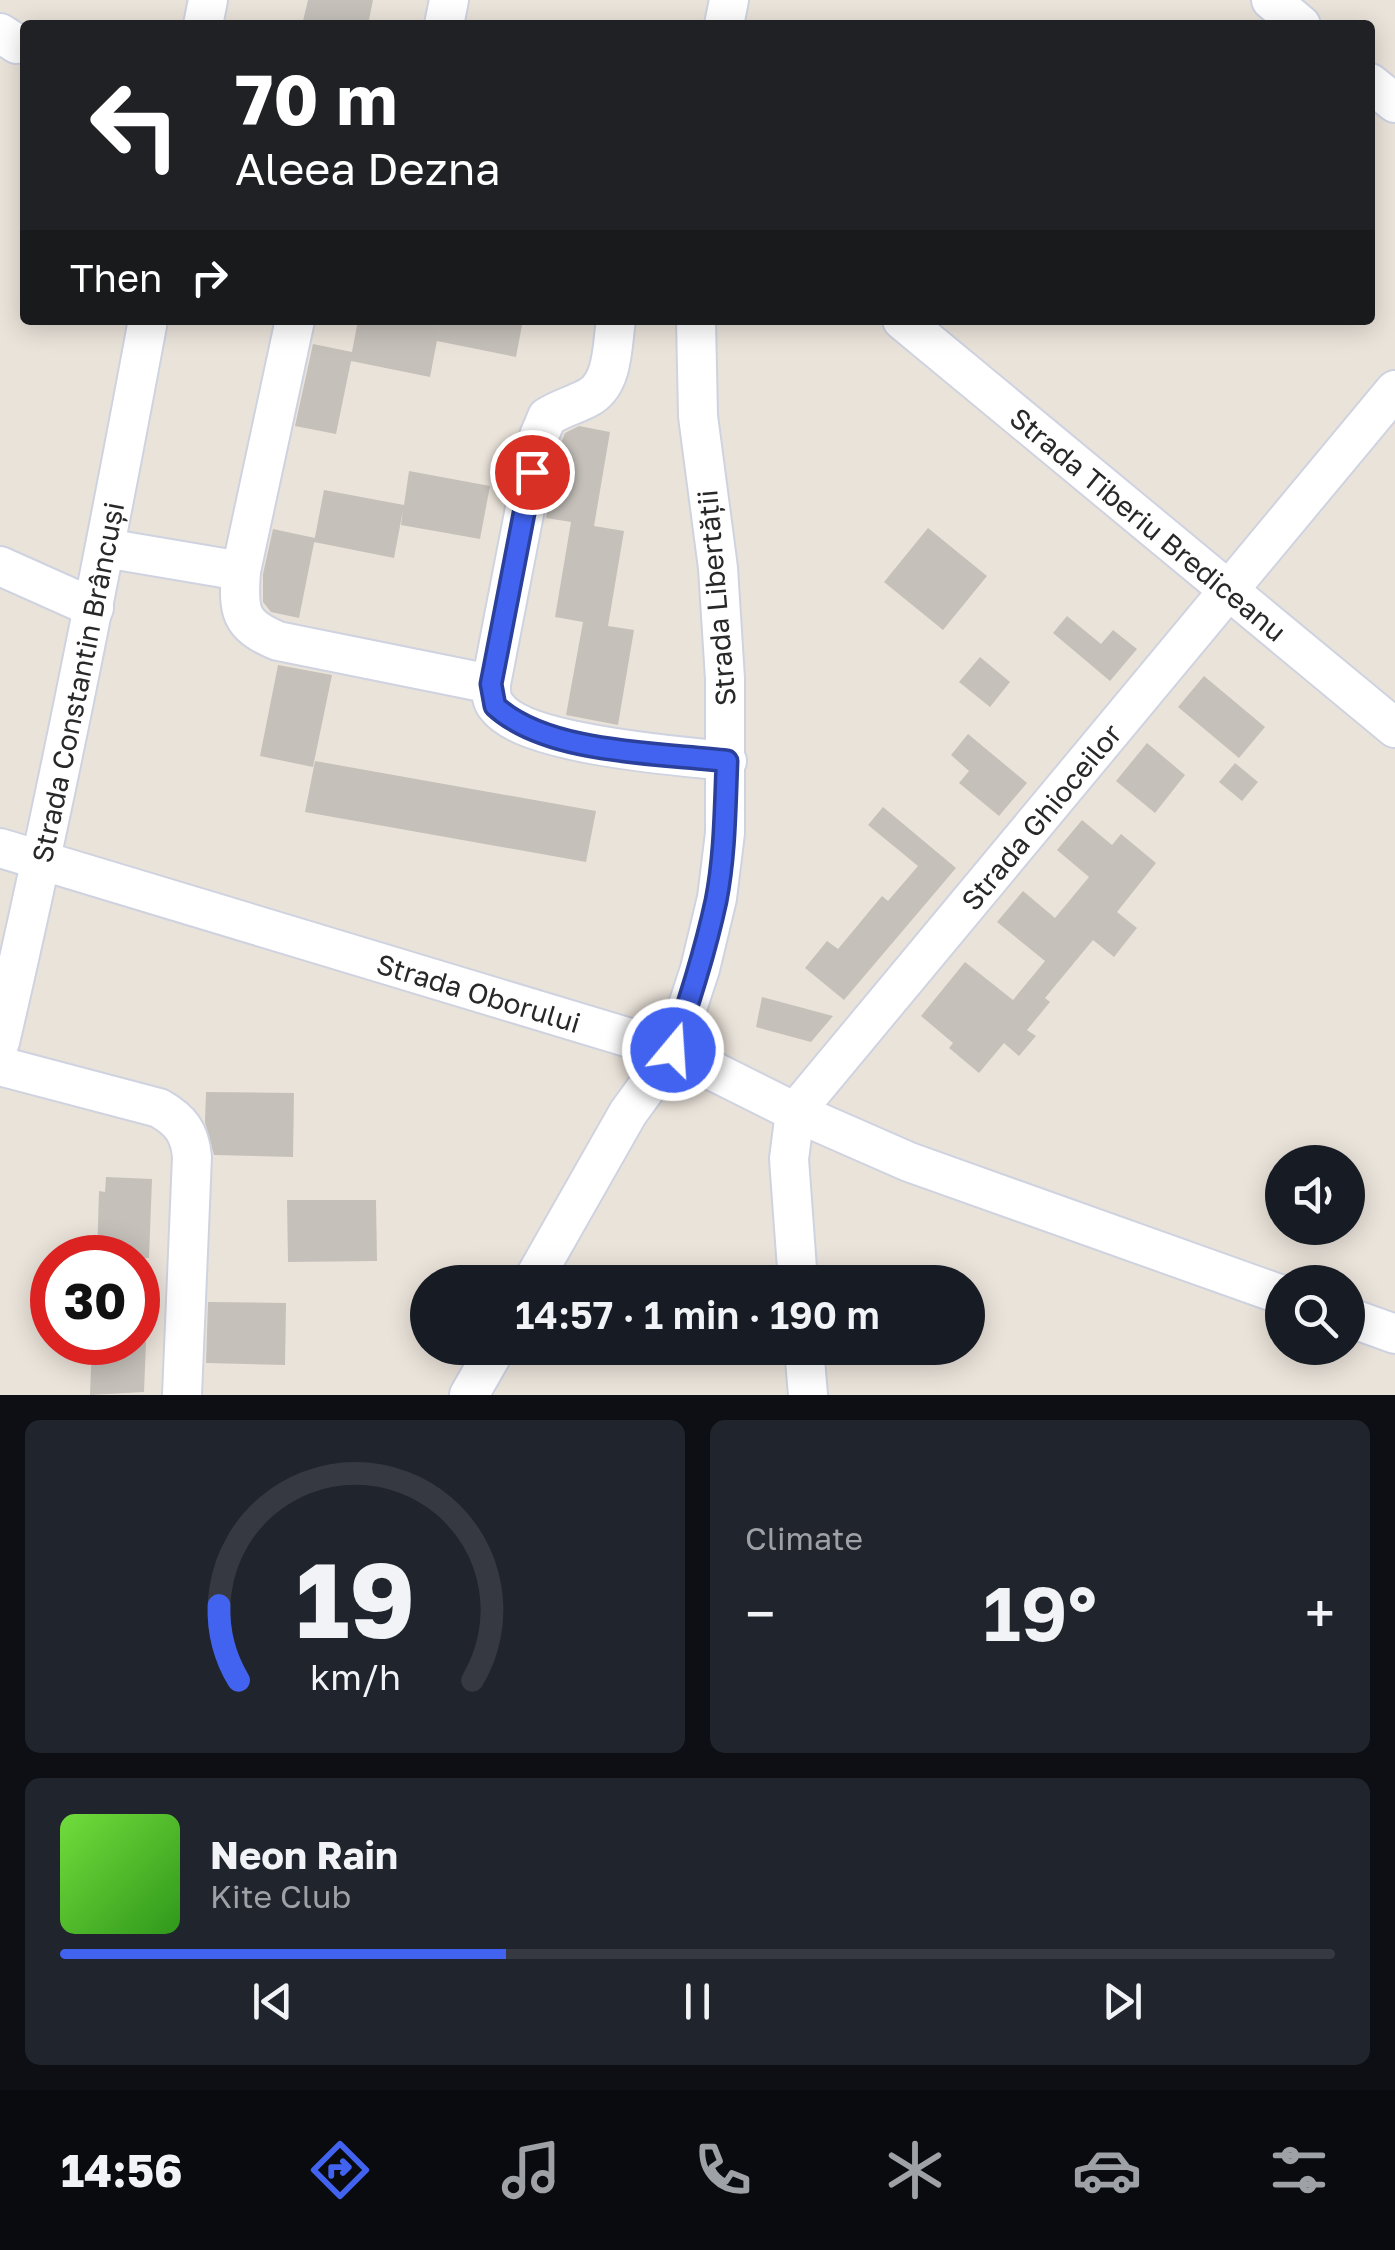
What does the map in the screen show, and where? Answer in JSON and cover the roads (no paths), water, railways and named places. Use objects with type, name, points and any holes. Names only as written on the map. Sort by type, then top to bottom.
[{"type":"street","points":[[1271,0],[1295,20]]},
{"type":"street","points":[[1375,86],[1395,104]]},
{"type":"street","name":"Strada Constantin Brâncuși","points":[[0,1042],[42,862],[147,325]]},
{"type":"street","points":[[293,325],[241,571],[239,604],[250,625],[278,641],[491,684]]},
{"type":"street","points":[[615,325],[608,371],[602,383],[592,395],[547,417],[539,436],[491,684],[495,706],[504,714],[564,740],[727,761]]},
{"type":"street","name":"Strada Libertății","points":[[542,1265],[628,1114],[673,1050],[700,969],[717,898],[725,833],[727,761],[718,568],[698,416],[696,325]]},
{"type":"street","name":"Strada Tiberiu Brediceanu","points":[[908,325],[1395,728]]},
{"type":"street","name":"Strada Ghioceilor","points":[[795,1112],[1395,390]]},
{"type":"street","points":[[105,548],[241,571]]},
{"type":"street","points":[[0,566],[94,608]]},
{"type":"street","name":"Strada Oborului","points":[[0,848],[673,1050],[795,1112],[910,1162],[1265,1288]]},
{"type":"street","points":[[0,1066],[159,1108],[185,1128],[192,1157],[182,1395]]},
{"type":"street","points":[[795,1112],[789,1159],[797,1265]]},
{"type":"street","points":[[1365,1323],[1395,1334]]},
{"type":"street","points":[[469,1395],[486,1365]]},
{"type":"street","points":[[805,1365],[808,1395]]}]
